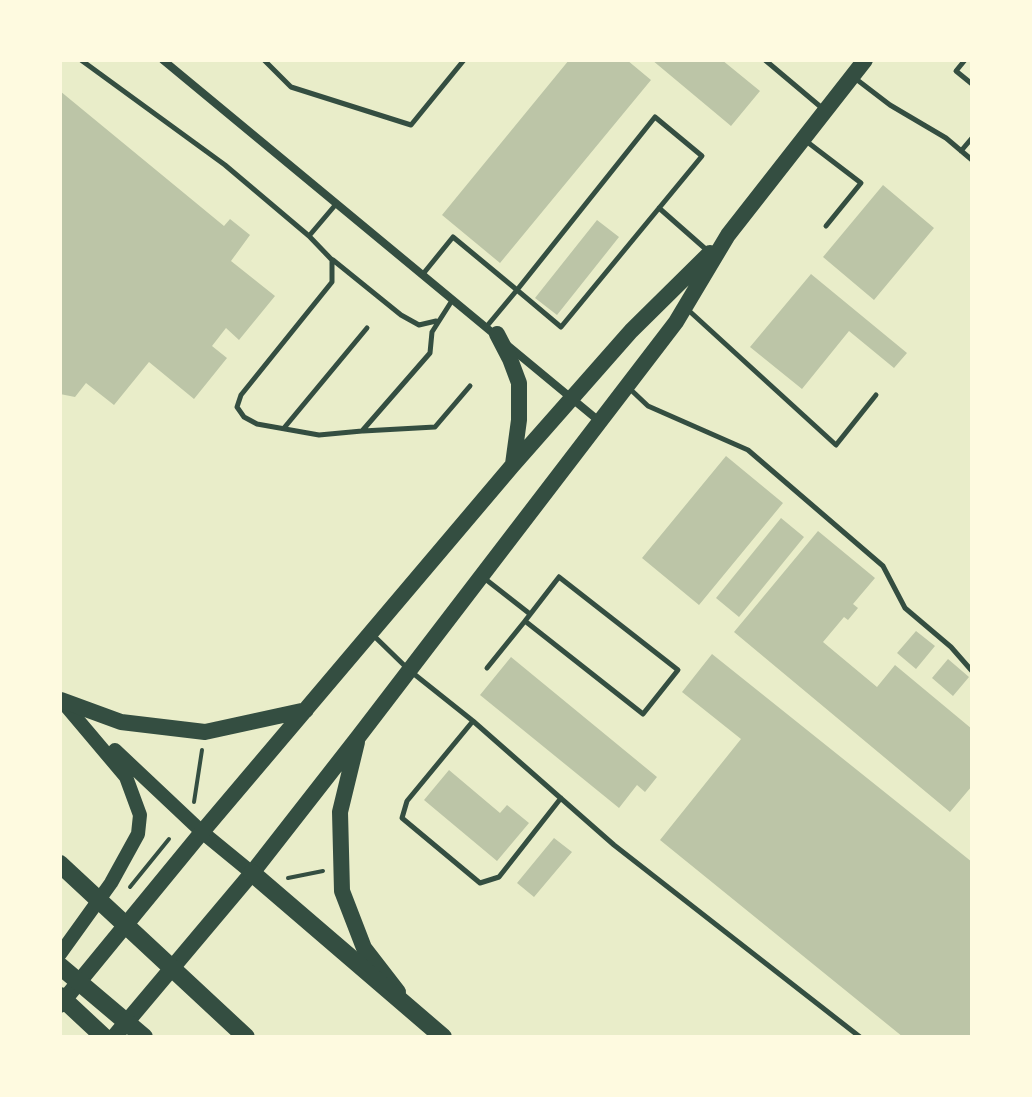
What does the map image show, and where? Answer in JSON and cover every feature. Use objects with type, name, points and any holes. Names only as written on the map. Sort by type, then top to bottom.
[{"type":"highway","points":[[60,864],[246,1037]]},
{"type":"highway","points":[[252,873],[443,1037]]},
{"type":"highway","points":[[60,966],[144,1037]]},
{"type":"highway","points":[[60,996],[104,1037]]},
{"type":"main road","points":[[60,1005],[512,466],[631,331],[728,235],[865,60]]},
{"type":"main road","points":[[114,1037],[252,873],[359,736],[685,307],[728,235]]},
{"type":"main road","points":[[492,330],[510,359],[519,383],[519,420],[512,466]]},
{"type":"main road","points":[[60,700],[121,722],[205,732],[306,710]]},
{"type":"main road","points":[[60,700],[126,777],[140,815],[138,834],[111,883],[60,954]]},
{"type":"main road","points":[[60,700],[202,832],[252,873]]},
{"type":"main road","points":[[359,736],[340,812],[342,891],[364,948],[414,1012]]},
{"type":"street","points":[[163,60],[599,421]]},
{"type":"lane","points":[[81,60],[225,165],[309,236],[332,260],[401,315],[419,325],[437,321]]},
{"type":"lane","points":[[264,60],[291,87],[411,125],[464,60]]},
{"type":"lane","points":[[765,60],[825,110]]},
{"type":"lane","points":[[965,60],[956,71],[972,84]]},
{"type":"lane","points":[[852,76],[890,105],[946,138],[972,160]]},
{"type":"lane","points":[[423,274],[453,237],[517,290],[561,327],[702,156],[655,117],[517,290],[492,330]]},
{"type":"lane","points":[[802,138],[861,183],[826,226]]},
{"type":"lane","points":[[961,151],[972,138]]},
{"type":"lane","points":[[309,236],[337,203]]},
{"type":"lane","points":[[659,208],[711,253]]},
{"type":"lane","points":[[332,260],[332,282],[241,395],[237,407],[244,417],[257,424],[319,435],[435,427],[470,386]]},
{"type":"lane","points":[[362,431],[430,353],[432,332],[454,299]]},
{"type":"lane","points":[[685,307],[836,445],[876,395]]},
{"type":"lane","points":[[284,428],[367,328]]},
{"type":"lane","points":[[626,386],[648,406],[748,450],[883,566],[905,608],[951,647],[972,671]]},
{"type":"lane","points":[[481,576],[530,614]]},
{"type":"lane","points":[[487,668],[559,577],[678,670],[643,714],[525,621]]},
{"type":"lane","points":[[371,633],[409,670],[473,721],[614,845],[860,1037]]},
{"type":"lane","points":[[473,721],[407,801],[402,818],[480,883],[499,877],[561,798]]},
{"type":"path","points":[[194,802],[202,750]]},
{"type":"path","points":[[160,850],[169,839]]},
{"type":"path","points":[[282,879],[326,870]]},
{"type":"building","points":[[569,60],[627,60],[651,80],[500,263],[442,215]]},
{"type":"building","points":[[652,60],[722,60],[760,91],[731,126]]},
{"type":"building","points":[[60,91],[224,226],[230,219],[250,235],[231,261],[275,296],[239,340],[226,328],[212,346],[227,358],[194,399],[149,362],[114,405],[86,383],[75,397],[60,394]]},
{"type":"building","points":[[883,185],[934,228],[874,300],[823,257]]},
{"type":"building","points":[[597,220],[619,237],[557,315],[535,298]]},
{"type":"building","points":[[811,274],[907,353],[894,368],[849,331],[802,389],[750,347]]},
{"type":"building","points":[[726,456],[783,503],[699,605],[642,558]]},
{"type":"building","points":[[781,518],[804,537],[739,617],[716,598]]},
{"type":"building","points":[[818,531],[875,578],[853,604],[858,608],[848,620],[844,617],[823,642],[877,687],[895,665],[972,729],[972,786],[950,812],[734,632]]},
{"type":"building","points":[[916,631],[935,646],[916,669],[897,653]]},
{"type":"building","points":[[712,654],[972,862],[972,1037],[903,1037],[660,840],[741,739],[682,692]]},
{"type":"building","points":[[511,657],[657,777],[645,792],[637,785],[619,808],[480,695]]},
{"type":"building","points":[[948,659],[969,677],[953,696],[932,678]]},
{"type":"building","points":[[449,770],[500,813],[507,805],[529,823],[497,861],[424,800]]},
{"type":"building","points":[[554,838],[572,852],[534,897],[517,883]]}]
